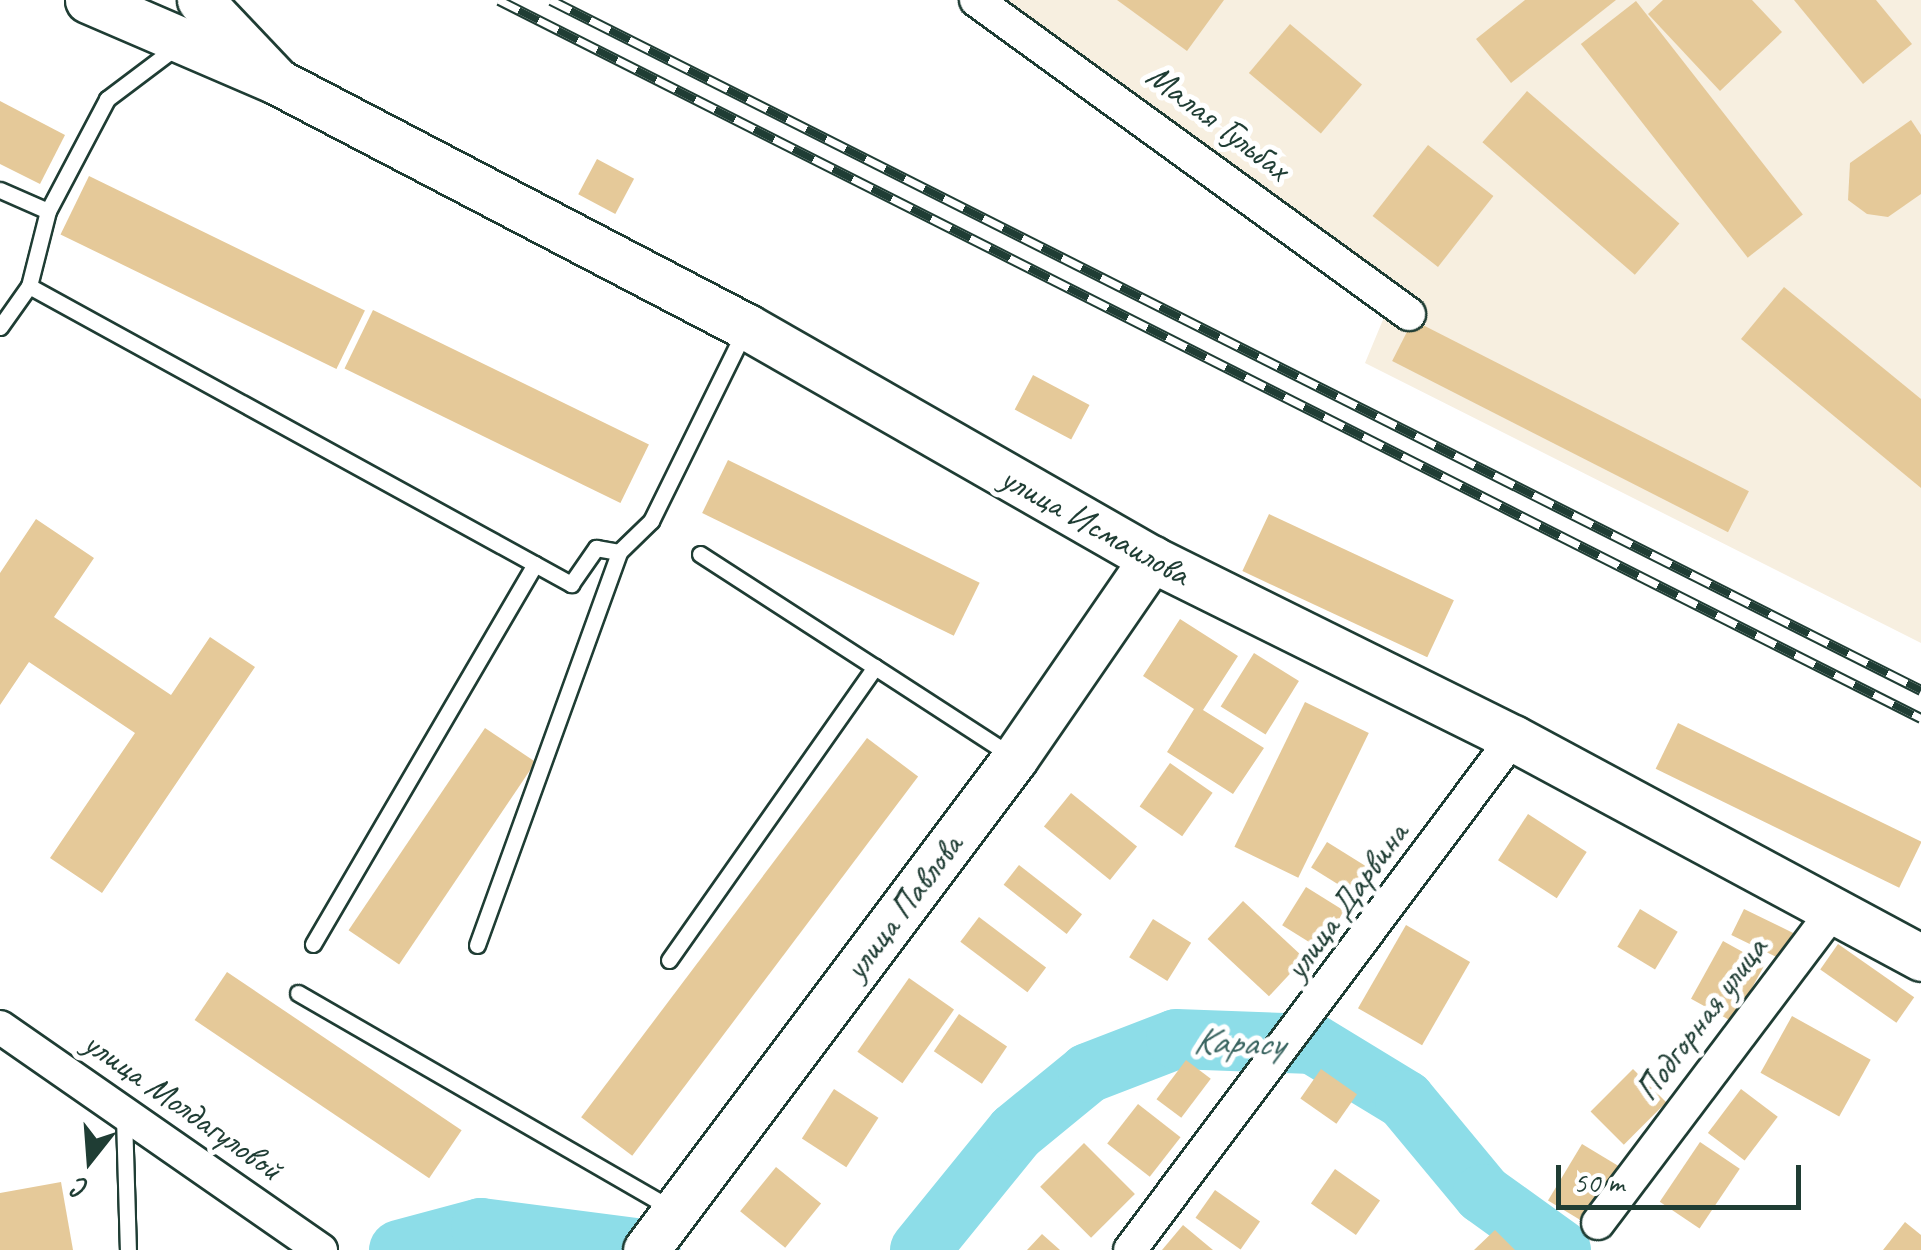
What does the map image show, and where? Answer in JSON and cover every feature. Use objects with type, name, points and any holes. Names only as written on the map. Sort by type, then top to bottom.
[{"type":"main road","name":"улица Исмаилова","points":[[88,0],[179,44],[276,81],[747,327],[1152,559],[1513,738],[1921,958]]},
{"type":"main road","name":"улица Исмаилова","points":[[200,0],[276,81]]},
{"type":"main road","name":"улица Павлова","points":[[646,1250],[1015,758],[1152,559]]},
{"type":"street","name":"Малая Гульбах","points":[[976,0],[1409,314]]},
{"type":"street","name":"улица Дарвина","points":[[1130,1250],[1286,1052],[1513,738]]},
{"type":"street","name":"Подгорная улица","points":[[1598,1223],[1832,912]]},
{"type":"street","name":"улица Молдагуловой","points":[[0,1027],[320,1250]]},
{"type":"lane","points":[[0,328],[29,286],[48,210],[107,98],[179,44]]},
{"type":"lane","points":[[0,190],[48,210]]},
{"type":"lane","points":[[29,286],[571,584],[596,548],[620,552]]},
{"type":"lane","points":[[476,945],[620,552],[651,521],[747,327]]},
{"type":"lane","points":[[700,554],[1015,758]]},
{"type":"lane","points":[[314,944],[535,564]]},
{"type":"lane","points":[[669,960],[875,667]]},
{"type":"lane","points":[[298,993],[675,1211]]},
{"type":"lane","points":[[124,1114],[128,1250]]},
{"type":"shaded area","points":[[1008,0],[1921,0],[1921,643],[1365,363],[1397,286]]},
{"type":"building","points":[[1117,0],[1224,0],[1187,51]]},
{"type":"building","points":[[1525,0],[1616,0],[1511,83],[1476,39]]},
{"type":"building","points":[[1663,0],[1752,0],[1782,32],[1720,91],[1648,14]]},
{"type":"building","points":[[1794,0],[1876,0],[1912,44],[1863,84]]},
{"type":"building","points":[[1636,1],[1803,215],[1748,258],[1581,44]]},
{"type":"building","points":[[1290,24],[1362,84],[1321,133],[1249,73]]},
{"type":"building","points":[[1527,91],[1679,224],[1635,275],[1482,142]]},
{"type":"building","points":[[0,101],[65,135],[40,184],[0,164]]},
{"type":"building","points":[[1911,120],[1921,135],[1921,194],[1888,217],[1867,214],[1848,200],[1850,163]]},
{"type":"building","points":[[1428,145],[1493,196],[1438,267],[1373,216]]},
{"type":"building","points":[[597,159],[634,179],[615,214],[578,194]]},
{"type":"building","points":[[89,176],[365,311],[336,369],[61,234]]},
{"type":"building","points":[[1784,287],[1921,399],[1921,488],[1741,339]]},
{"type":"building","points":[[373,310],[649,445],[620,503],[345,368]]},
{"type":"building","points":[[1413,320],[1749,491],[1728,532],[1392,361]]},
{"type":"building","points":[[1033,375],[1090,405],[1071,439],[1015,409]]},
{"type":"building","points":[[728,460],[980,583],[954,636],[702,513]]},
{"type":"building","points":[[1269,514],[1454,600],[1427,657],[1242,571]]},
{"type":"building","points":[[36,519],[94,558],[54,617],[171,695],[210,637],[255,667],[102,893],[50,858],[135,733],[29,662],[0,705],[0,573]]},
{"type":"building","points":[[1180,619],[1238,656],[1203,710],[1264,748],[1233,794],[1167,752],[1194,709],[1143,676]]},
{"type":"building","points":[[1254,653],[1299,681],[1266,735],[1221,706]]},
{"type":"building","points":[[1305,702],[1369,733],[1298,878],[1234,847]]},
{"type":"building","points":[[1678,723],[1921,842],[1899,888],[1656,769]]},
{"type":"building","points":[[485,728],[536,762],[399,964],[349,930]]},
{"type":"building","points":[[867,738],[918,777],[632,1156],[581,1117]]},
{"type":"building","points":[[1170,763],[1213,793],[1182,836],[1140,806]]},
{"type":"building","points":[[1071,793],[1137,846],[1110,880],[1044,826]]},
{"type":"building","points":[[1528,814],[1587,852],[1557,898],[1498,860]]},
{"type":"building","points":[[1327,842],[1373,871],[1357,896],[1311,867]]},
{"type":"building","points":[[1019,865],[1082,914],[1067,934],[1004,885]]},
{"type":"building","points":[[1306,887],[1344,911],[1320,949],[1282,925]]},
{"type":"building","points":[[1243,901],[1304,958],[1269,996],[1208,939]]},
{"type":"building","points":[[1640,909],[1678,932],[1655,969],[1617,947]]},
{"type":"building","points":[[1744,909],[1795,934],[1783,960],[1731,935]]},
{"type":"building","points":[[979,917],[1046,968],[1027,992],[960,942]]},
{"type":"building","points":[[1153,919],[1191,943],[1167,981],[1129,957]]},
{"type":"building","points":[[1406,925],[1470,962],[1422,1045],[1358,1008]]},
{"type":"building","points":[[1723,941],[1765,964],[1733,1022],[1691,999]]},
{"type":"building","points":[[1838,944],[1914,997],[1896,1023],[1820,969]]},
{"type":"building","points":[[227,972],[462,1130],[429,1178],[195,1020]]},
{"type":"building","points":[[909,978],[954,1010],[902,1083],[857,1052]]},
{"type":"building","points":[[959,1014],[1007,1046],[982,1084],[934,1051]]},
{"type":"building","points":[[1792,1016],[1871,1060],[1839,1116],[1760,1073]]},
{"type":"building","points":[[1186,1060],[1211,1079],[1181,1118],[1157,1099]]},
{"type":"building","points":[[1321,1069],[1357,1094],[1336,1124],[1300,1098]]},
{"type":"building","points":[[1633,1069],[1666,1102],[1624,1145],[1591,1111]]},
{"type":"building","points":[[834,1089],[878,1118],[846,1167],[802,1138]]},
{"type":"building","points":[[1741,1089],[1778,1117],[1745,1161],[1708,1133]]},
{"type":"building","points":[[1138,1104],[1181,1137],[1150,1177],[1107,1143]]},
{"type":"building","points":[[1700,1142],[1740,1169],[1700,1229],[1660,1202]]},
{"type":"building","points":[[1084,1143],[1135,1194],[1091,1238],[1040,1187]]},
{"type":"building","points":[[1582,1144],[1621,1167],[1587,1224],[1548,1201]]},
{"type":"building","points":[[776,1167],[821,1204],[785,1248],[740,1211]]},
{"type":"building","points":[[1335,1169],[1380,1201],[1356,1235],[1311,1203]]},
{"type":"building","points":[[61,1182],[73,1250],[0,1250],[0,1193]]},
{"type":"building","points":[[1215,1190],[1260,1222],[1241,1249],[1195,1218]]},
{"type":"building","points":[[1905,1222],[1921,1235],[1921,1250],[1883,1250]]},
{"type":"building","points":[[1183,1225],[1213,1250],[1162,1250]]},
{"type":"building","points":[[1495,1230],[1515,1250],[1474,1250]]},
{"type":"building","points":[[1042,1234],[1060,1250],[1027,1250]]},
{"type":"waterway","name":"Карасу","points":[[920,1250],[1016,1132],[1088,1073],[1176,1039],[1313,1044],[1405,1100],[1483,1194],[1561,1250]]},
{"type":"waterway","name":"Карасу","points":[[399,1250],[481,1228],[651,1250]]},
{"type":"railway","points":[[499,0],[1921,718]]},
{"type":"railway","points":[[551,0],[1921,690]]}]
